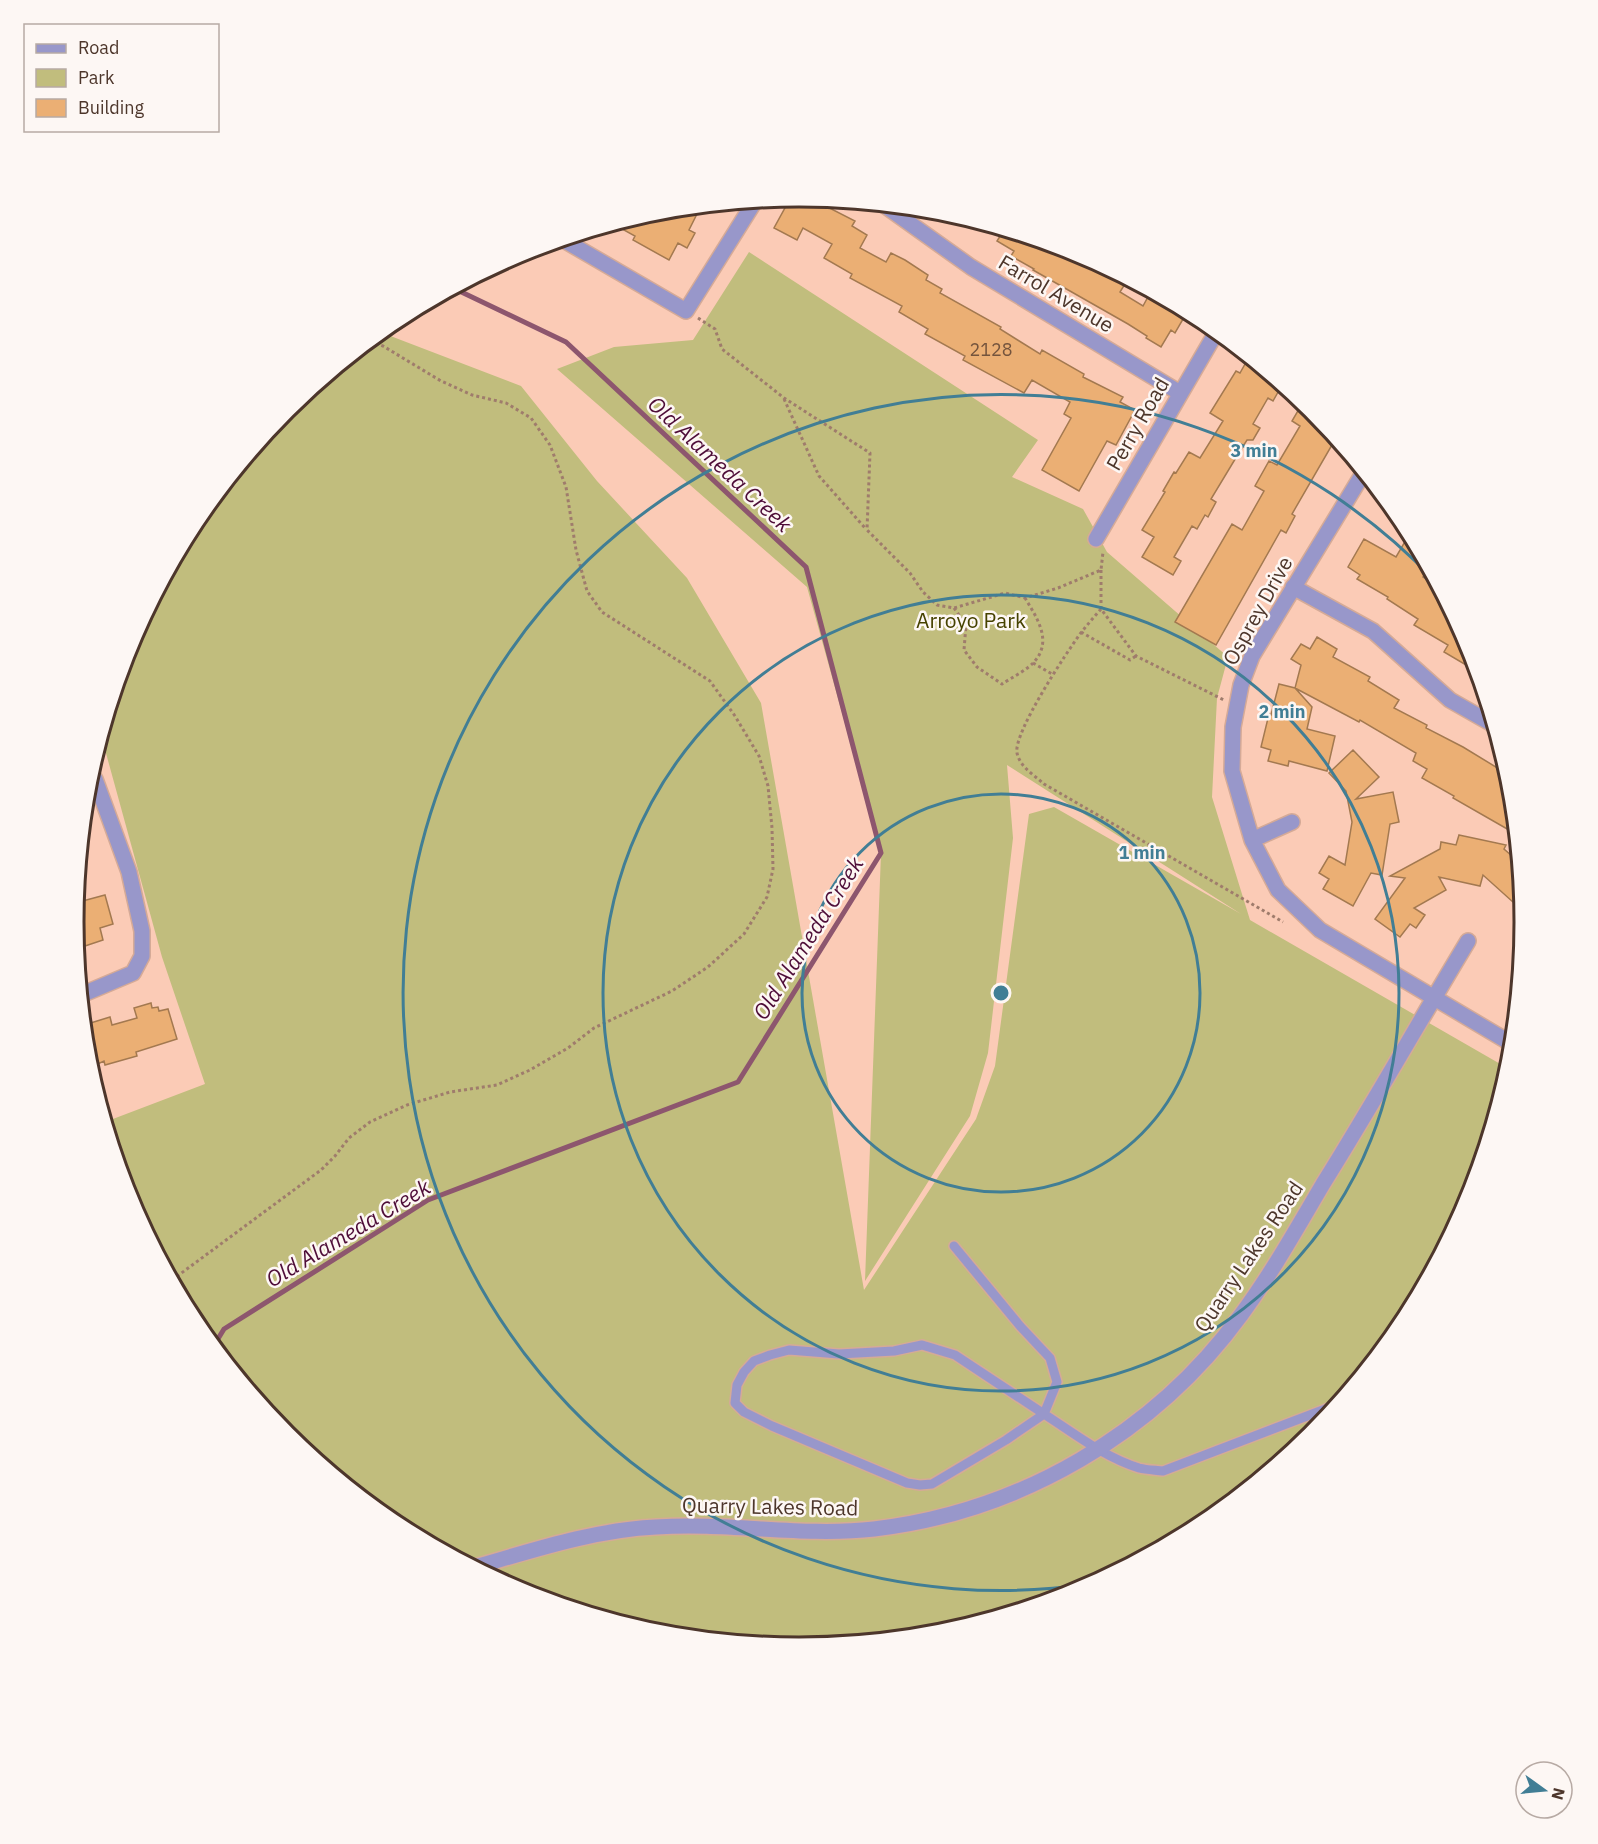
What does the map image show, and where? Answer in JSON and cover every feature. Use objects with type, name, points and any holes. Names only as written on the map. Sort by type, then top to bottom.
[{"type":"street","points":[[571,244],[686,311],[750,209]]},
{"type":"street","name":"Farrol Avenue","points":[[896,214],[971,267],[1180,393]]},
{"type":"street","name":"Perry Road","points":[[1099,545],[1180,393],[1212,339]]},
{"type":"street","name":"Osprey Drive","points":[[1360,479],[1252,656],[1241,685],[1233,727],[1232,771],[1252,840],[1278,890],[1320,930],[1504,1039]]},
{"type":"street","points":[[1293,587],[1373,631],[1450,700],[1485,720]]},
{"type":"street","points":[[88,992],[133,973],[142,956],[142,931],[129,872],[96,792]]},
{"type":"street","points":[[1252,840],[1292,822]]},
{"type":"street","name":"Quarry Lakes Road","points":[[485,1564],[575,1539],[654,1527],[703,1526],[830,1532],[876,1529],[912,1523],[948,1515],[1024,1489],[1098,1450],[1175,1391],[1210,1354],[1241,1316],[1378,1095],[1468,941]]},
{"type":"lane","points":[[954,1246],[1020,1326],[1050,1358],[1057,1382],[1044,1413],[1005,1440],[932,1484],[920,1485],[907,1483],[772,1426],[744,1412],[735,1403],[737,1385],[744,1372],[754,1361],[770,1355],[789,1350],[839,1354],[894,1351],[922,1345],[955,1355],[1044,1413],[1098,1450],[1140,1468],[1163,1471],[1319,1412]]},
{"type":"path","points":[[686,311],[715,329],[722,349],[784,398],[870,453],[867,530]]},
{"type":"path","points":[[178,1275],[321,1170],[349,1138],[370,1122],[407,1105],[450,1092],[496,1086],[568,1048],[594,1029],[672,991],[708,967],[744,934],[767,897],[773,869],[772,828],[768,786],[759,756],[710,681],[602,612],[587,591],[576,550],[566,487],[550,445],[531,418],[506,403],[472,396],[441,381],[378,344]]},
{"type":"path","points":[[784,398],[819,476],[867,530],[910,573],[922,592],[936,605],[954,608],[1005,593],[1025,598],[1058,588],[1101,570]]},
{"type":"path","points":[[1099,545],[1101,609],[1136,656],[1217,698],[1237,705]]},
{"type":"path","points":[[954,608],[966,626],[964,650],[976,667],[1002,684],[1033,663],[1043,646],[1041,626],[1025,598]]},
{"type":"path","points":[[1101,609],[1081,632],[1053,675],[1020,736],[1017,752],[1024,768],[1044,783],[1283,922]]},
{"type":"path","points":[[1081,632],[1130,660],[1136,656]]},
{"type":"path","points":[[1033,663],[1053,675]]},
{"type":"green space","name":"Arroyo Park","points":[[749,252],[1038,440],[1012,477],[1083,509],[1107,552],[1228,657],[1217,698],[1212,797],[1250,920],[1499,1064],[1490,1107],[1460,1196],[1418,1280],[1394,1319],[1366,1357],[1305,1428],[1270,1460],[1196,1517],[1115,1563],[1073,1583],[984,1613],[892,1631],[799,1637],[752,1635],[706,1631],[614,1613],[525,1583],[441,1541],[402,1517],[328,1460],[293,1428],[261,1393],[204,1319],[158,1238],[138,1196],[112,1119],[205,1084],[162,957],[105,750],[122,692],[138,648],[180,564],[204,525],[232,487],[293,416],[328,384],[390,336],[521,386],[597,481],[687,578],[761,703],[864,1290],[976,1119],[995,1066],[1029,814],[1054,807],[1241,914],[1007,765],[1013,838],[988,1053],[970,1116],[865,1281],[881,853],[807,587],[557,369],[614,347],[693,340]]},
{"type":"building","points":[[785,208],[830,208],[855,221],[852,226],[867,235],[860,248],[886,262],[891,253],[905,260],[928,275],[926,280],[942,289],[940,293],[1001,327],[1000,329],[1040,354],[1042,350],[1084,374],[1083,377],[1123,397],[1120,402],[1135,410],[1116,445],[1107,441],[1079,491],[1042,470],[1071,418],[1064,414],[1070,402],[1032,380],[1024,393],[963,360],[965,356],[925,334],[928,329],[899,312],[902,306],[850,278],[852,274],[824,258],[832,244],[803,228],[797,240],[774,228]]},
{"type":"building","points":[[697,215],[689,230],[695,233],[687,248],[678,243],[669,260],[633,240],[635,236],[622,229]]},
{"type":"building","points":[[1000,236],[1073,261],[1124,286],[1120,292],[1143,306],[1147,298],[1183,319],[1175,333],[1171,330],[1161,347],[1128,324],[1011,256],[1014,251],[997,241]]},
{"type":"building","points":[[1245,364],[1278,392],[1273,401],[1268,398],[1253,424],[1260,428],[1253,440],[1247,440],[1211,499],[1216,502],[1208,517],[1205,515],[1197,529],[1192,526],[1174,557],[1181,561],[1173,575],[1142,557],[1154,537],[1142,530],[1174,472],[1176,473],[1189,452],[1200,458],[1223,421],[1210,413],[1236,371],[1240,373]]},
{"type":"building","points":[[1298,410],[1332,445],[1292,514],[1295,516],[1286,533],[1281,530],[1216,645],[1175,622],[1232,524],[1242,530],[1264,491],[1255,486],[1269,461],[1277,465],[1300,426],[1292,421]]},
{"type":"building","points":[[1364,539],[1396,557],[1405,542],[1440,606],[1466,665],[1444,652],[1448,645],[1414,625],[1418,619],[1387,599],[1388,597],[1357,579],[1360,575],[1348,567]]},
{"type":"building","points":[[1317,637],[1337,649],[1333,657],[1370,677],[1368,681],[1399,700],[1394,708],[1427,725],[1426,728],[1497,767],[1508,829],[1422,778],[1427,769],[1413,761],[1416,753],[1360,720],[1359,722],[1295,688],[1301,665],[1291,659],[1301,644],[1310,649]]},
{"type":"building","points":[[1279,684],[1295,688],[1312,707],[1307,729],[1335,736],[1327,771],[1289,761],[1288,766],[1268,761],[1271,750],[1261,747]]},
{"type":"building","points":[[1353,750],[1379,777],[1356,799],[1393,792],[1399,822],[1390,824],[1382,875],[1371,873],[1353,906],[1323,889],[1329,879],[1319,873],[1329,856],[1345,865],[1352,822],[1346,791],[1329,773]]},
{"type":"building","points":[[1459,835],[1506,845],[1504,849],[1510,854],[1513,902],[1483,875],[1480,886],[1439,877],[1446,890],[1414,908],[1425,915],[1416,928],[1410,924],[1400,937],[1375,919],[1405,878],[1390,876],[1440,849],[1441,842],[1456,845]]},
{"type":"building","points":[[105,895],[113,924],[100,928],[103,940],[85,946],[84,922],[85,900]]},
{"type":"building","points":[[151,1003],[152,1008],[158,1007],[159,1011],[168,1009],[177,1039],[136,1052],[137,1056],[105,1065],[104,1061],[99,1064],[91,1023],[110,1017],[112,1025],[137,1018],[134,1008]]},
{"type":"waterway","name":"Old Alameda Creek","points":[[218,1338],[224,1329],[428,1200],[738,1082],[881,853],[806,567],[566,342],[462,292]]}]
